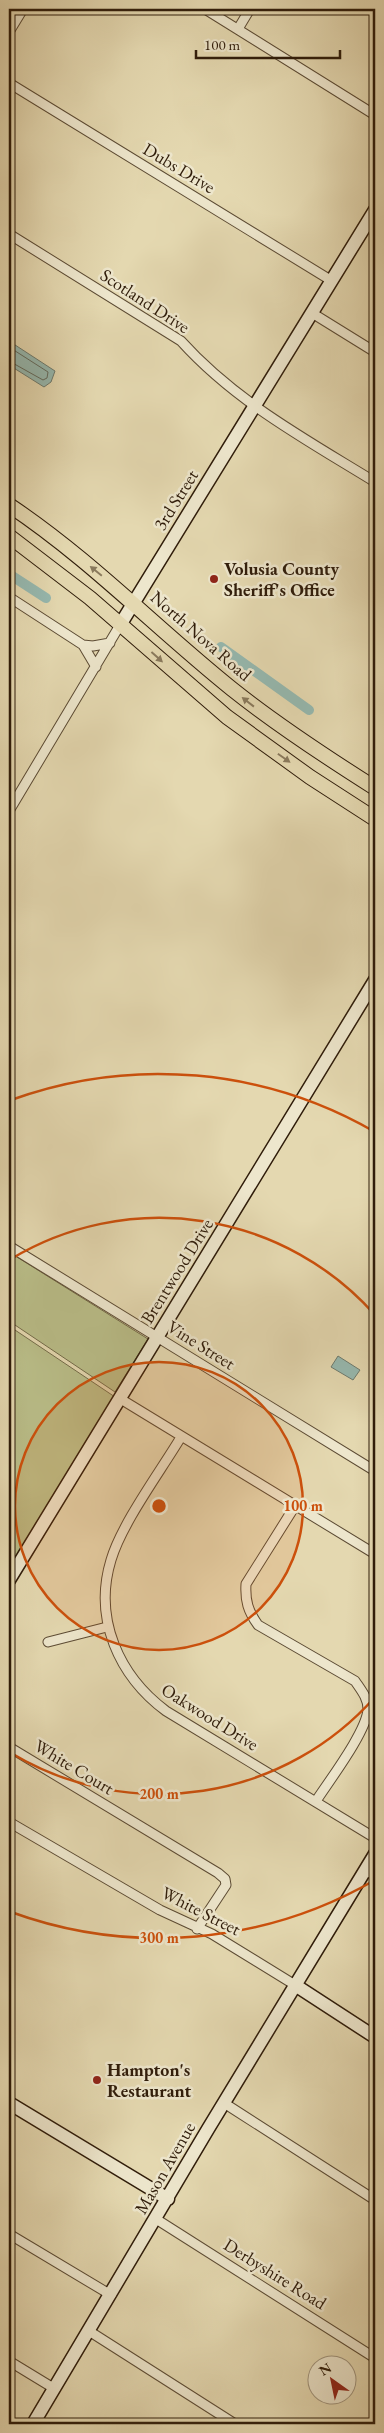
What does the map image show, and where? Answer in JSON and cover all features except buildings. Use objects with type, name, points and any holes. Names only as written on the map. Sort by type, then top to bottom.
[{"type":"main road","name":"North Nova Road","points":[[9,505],[46,531],[133,602],[201,663],[257,709],[375,788]]},
{"type":"main road","points":[[9,536],[90,598],[227,717],[375,819]]},
{"type":"street","points":[[9,32],[23,9]]},
{"type":"street","points":[[205,9],[375,115]]},
{"type":"street","points":[[238,29],[250,9]]},
{"type":"street","name":"Dubs Drive","points":[[9,83],[332,281]]},
{"type":"street","name":"3rd Street","points":[[9,809],[96,667],[133,602],[312,313],[372,223],[375,210]]},
{"type":"street","name":"Scotland Drive","points":[[9,234],[181,342],[204,366],[255,407],[375,482]]},
{"type":"street","points":[[312,313],[375,352]]},
{"type":"street","points":[[9,597],[83,645],[96,667]]},
{"type":"street","points":[[83,645],[110,643]]},
{"type":"street","name":"Brentwood Drive","points":[[9,1580],[156,1336],[375,980]]},
{"type":"street","name":"Vine Street","points":[[9,1246],[375,1471]]},
{"type":"street","points":[[119,1398],[375,1554]]},
{"type":"street","name":"Oakwood Drive","points":[[182,1438],[122,1534],[111,1559],[106,1580],[108,1627],[123,1665],[149,1698],[166,1711],[375,1838]]},
{"type":"street","points":[[295,1506],[246,1584],[245,1599],[249,1612],[258,1625],[355,1681],[365,1696],[368,1709],[365,1722],[355,1740],[316,1801]]},
{"type":"street","points":[[48,1642],[108,1627]]},
{"type":"street","name":"White Court","points":[[9,1747],[225,1879],[226,1885],[197,1929]]},
{"type":"street","name":"White Street","points":[[9,1822],[129,1893],[197,1929],[212,1934],[375,2037]]},
{"type":"street","name":"Mason Avenue","points":[[33,2424],[295,1985],[370,1873],[375,1854]]},
{"type":"street","points":[[9,2103],[168,2199]]},
{"type":"street","points":[[224,2103],[375,2200]]},
{"type":"street","name":"Derbyshire Road","points":[[156,2219],[375,2358]]},
{"type":"street","points":[[9,2234],[111,2295]]},
{"type":"street","points":[[89,2331],[235,2424]]},
{"type":"street","points":[[9,2361],[55,2389]]},
{"type":"green space","points":[[9,1252],[148,1339],[115,1392],[9,1321]]},
{"type":"green space","points":[[9,1326],[118,1399],[9,1580]]},
{"type":"water","points":[[9,341],[55,371],[51,382],[44,387],[9,365]]},
{"type":"water","points":[[338,1356],[360,1370],[353,1380],[331,1367]]},
{"type":"waterway","points":[[9,574],[46,598]]},
{"type":"waterway","points":[[221,647],[309,710]]},
{"type":"place","name":"Volusia County Sheriff's Office","points":[[214,579]]},
{"type":"place","name":"Hampton's Restaurant","points":[[97,2080]]}]
